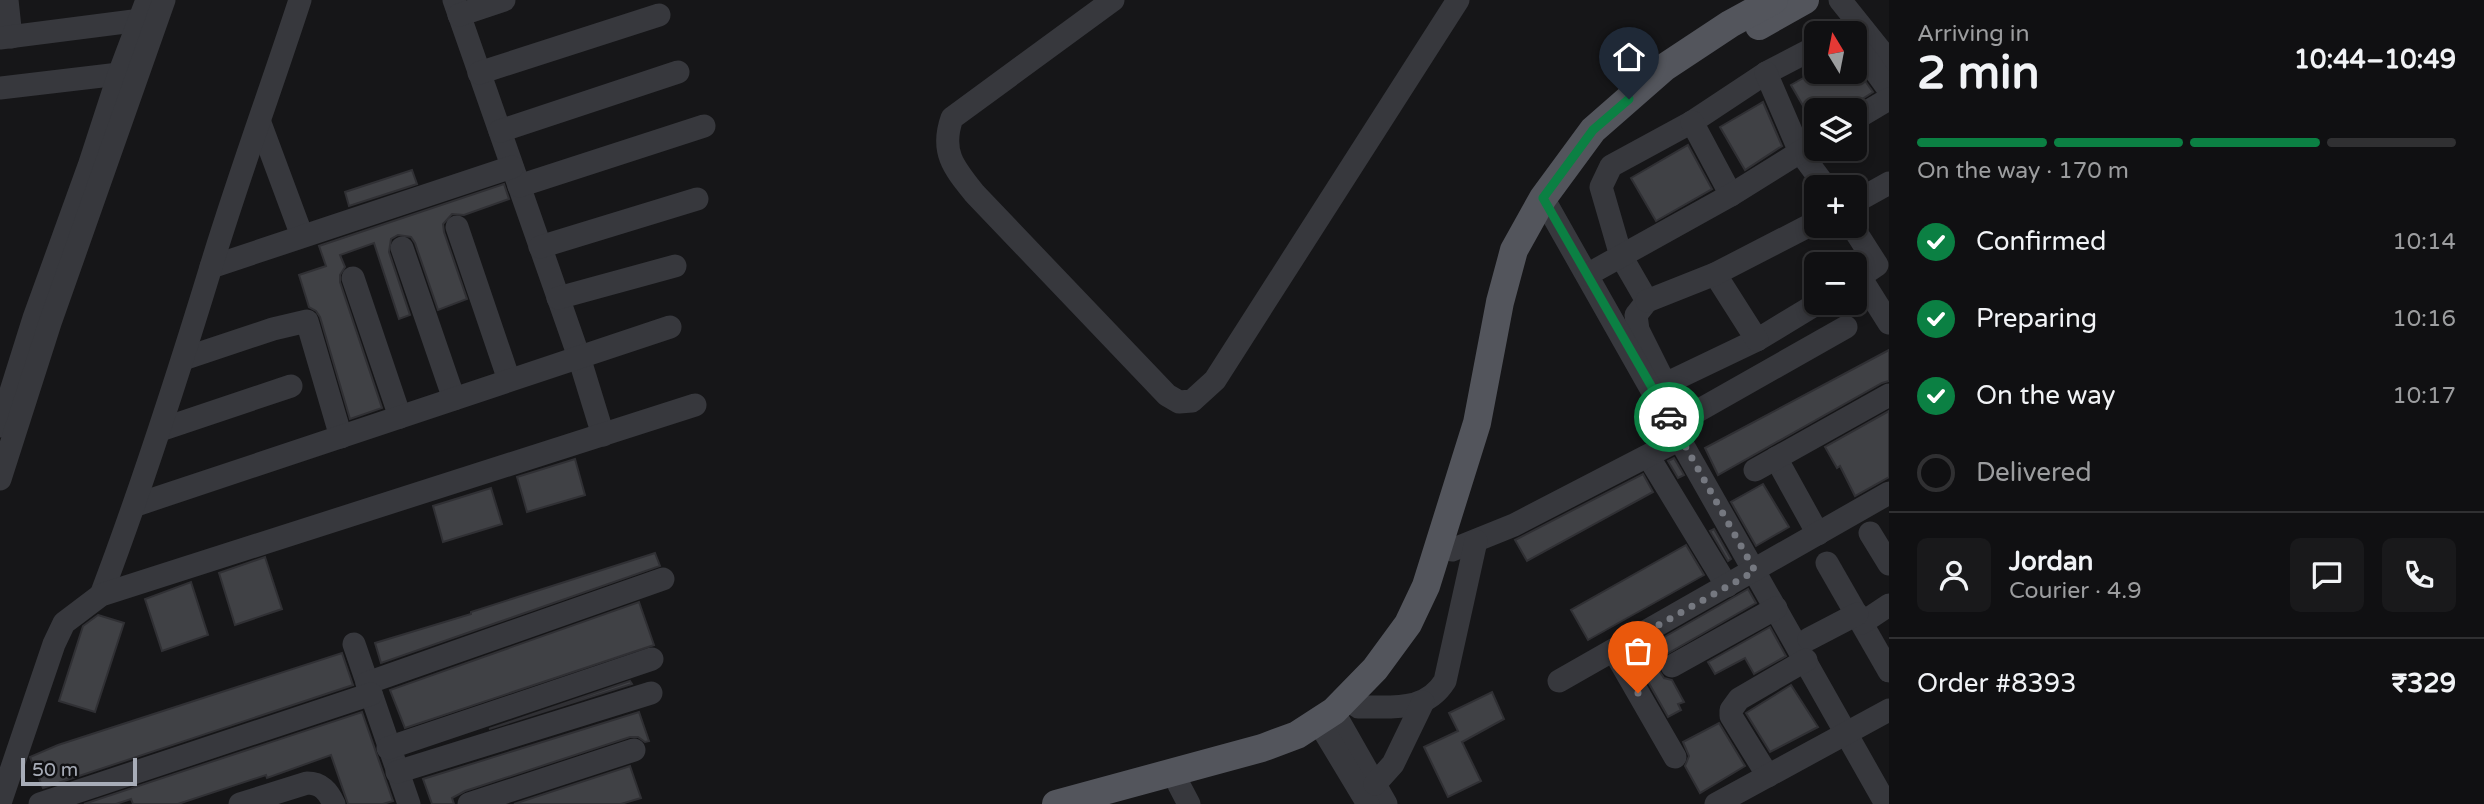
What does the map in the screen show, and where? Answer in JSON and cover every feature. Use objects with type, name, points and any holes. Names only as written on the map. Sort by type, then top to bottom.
[{"type":"main road","points":[[1109,804],[1184,794],[1304,748],[1387,679],[1418,632],[1464,546],[1492,426],[1513,307],[1527,258],[1547,206],[1593,130],[1665,67],[1730,24],[1774,0]]},
{"type":"main road","points":[[1056,804],[1262,748],[1335,720],[1408,624],[1426,586],[1477,423],[1500,302],[1514,250],[1547,206],[1603,143],[1675,81],[1737,38],[1805,0]]},
{"type":"street","points":[[7,0],[6,38],[144,10]]},
{"type":"street","points":[[0,480],[50,323],[164,0]]},
{"type":"street","points":[[101,595],[136,505],[211,267],[300,0]]},
{"type":"street","points":[[504,0],[456,7],[579,357],[603,435]]},
{"type":"street","points":[[1112,0],[952,118],[946,135],[948,150],[956,172],[975,194],[1167,395],[1179,402],[1192,401],[1215,380],[1458,0]]},
{"type":"street","points":[[1840,0],[1889,61]]},
{"type":"street","points":[[1,423],[7,384],[144,10]]},
{"type":"street","points":[[479,73],[659,15]]},
{"type":"street","points":[[1647,301],[1621,256],[1601,187],[1611,166],[1692,122],[1766,73],[1804,53]]},
{"type":"street","points":[[1867,60],[1889,90]]},
{"type":"street","points":[[500,131],[678,72]]},
{"type":"street","points":[[1766,73],[1804,140]]},
{"type":"street","points":[[0,88],[119,74]]},
{"type":"street","points":[[1867,112],[1889,99]]},
{"type":"street","points":[[1692,122],[1731,195]]},
{"type":"street","points":[[260,123],[302,236]]},
{"type":"street","points":[[211,267],[302,236],[704,126]]},
{"type":"street","points":[[1587,275],[1731,195],[1804,149]]},
{"type":"street","points":[[1867,195],[1889,183]]},
{"type":"street","points":[[540,247],[697,199]]},
{"type":"street","points":[[1547,206],[1776,608],[1807,650],[1847,734],[1886,804]]},
{"type":"street","points":[[457,227],[509,380]]},
{"type":"street","points":[[1804,228],[1715,274],[1647,301],[1636,315],[1638,330],[1665,384],[1757,340],[1804,311]]},
{"type":"street","points":[[1857,238],[1889,323]]},
{"type":"street","points":[[402,248],[454,399]]},
{"type":"street","points":[[558,298],[675,266]]},
{"type":"street","points":[[1715,274],[1757,340]]},
{"type":"street","points":[[353,278],[400,417]]},
{"type":"street","points":[[183,359],[273,329],[307,321],[341,437]]},
{"type":"street","points":[[136,505],[670,327]]},
{"type":"street","points":[[1386,804],[1371,794],[1335,720],[1405,707],[1423,702],[1438,693],[1446,681],[1464,546],[1514,525],[1648,456],[1677,432],[1846,327]]},
{"type":"street","points":[[160,430],[290,386]]},
{"type":"street","points":[[1755,470],[1889,395]]},
{"type":"street","points":[[0,803],[54,644],[64,623],[101,595],[695,405]]},
{"type":"street","points":[[1648,456],[1727,586]]},
{"type":"street","points":[[1776,458],[1818,534]]},
{"type":"street","points":[[1559,681],[1889,493]]},
{"type":"street","points":[[1870,533],[1889,564]]},
{"type":"street","points":[[1827,563],[1889,671]]},
{"type":"street","points":[[40,804],[369,689],[663,579]]},
{"type":"street","points":[[1768,776],[1731,716],[1731,710],[1739,699],[1807,650],[1859,619],[1889,605]]},
{"type":"street","points":[[1672,666],[1776,608]]},
{"type":"street","points":[[354,644],[409,804]]},
{"type":"street","points":[[1614,650],[1675,757]]},
{"type":"street","points":[[388,748],[652,659]]},
{"type":"street","points":[[397,772],[652,694]]},
{"type":"street","points":[[1371,794],[1393,764],[1423,702]]},
{"type":"street","points":[[1716,804],[1889,710]]},
{"type":"street","points":[[469,804],[634,750]]},
{"type":"street","points":[[240,804],[307,783],[317,783],[327,792],[334,804]]},
{"type":"building","points":[[1804,78],[1804,84],[1867,84],[1873,92],[1864,98],[1804,98],[1804,107],[1791,85]]},
{"type":"building","points":[[1763,102],[1782,146],[1745,170],[1720,127]]},
{"type":"building","points":[[1688,145],[1712,189],[1656,221],[1631,178]]},
{"type":"building","points":[[412,170],[417,184],[349,206],[345,192]]},
{"type":"building","points":[[504,184],[509,199],[464,215],[452,214],[443,224],[467,299],[438,310],[415,243],[411,237],[398,235],[391,239],[389,252],[410,315],[399,319],[374,243],[340,255],[345,267],[340,275],[340,282],[382,408],[350,419],[320,317],[309,307],[299,275],[326,266],[319,246]]},
{"type":"building","points":[[1889,350],[1889,381],[1718,475],[1705,448]]},
{"type":"building","points":[[1889,411],[1889,477],[1855,496],[1840,466],[1837,468],[1825,447]]},
{"type":"building","points":[[1674,458],[1684,475],[1678,478],[1668,461]]},
{"type":"building","points":[[575,459],[585,495],[527,512],[517,477]]},
{"type":"building","points":[[1643,474],[1653,492],[1527,561],[1515,540]]},
{"type":"building","points":[[1763,484],[1789,527],[1756,546],[1731,502]]},
{"type":"building","points":[[491,488],[502,524],[443,542],[433,506]]},
{"type":"building","points":[[1714,529],[1731,559],[1728,561],[1710,531]]},
{"type":"building","points":[[1686,545],[1704,575],[1588,640],[1571,610]]},
{"type":"building","points":[[655,553],[660,566],[381,663],[375,643]]},
{"type":"building","points":[[265,557],[282,609],[235,625],[219,573]]},
{"type":"building","points":[[191,582],[208,635],[162,651],[145,599]]},
{"type":"building","points":[[1748,589],[1756,603],[1660,658],[1660,672],[1664,678],[1672,680],[1684,702],[1678,704],[1681,710],[1668,717],[1633,655]]},
{"type":"building","points":[[639,602],[654,645],[405,728],[390,690]]},
{"type":"building","points":[[98,615],[124,623],[95,712],[59,701],[83,626]]},
{"type":"building","points":[[1770,627],[1786,656],[1754,674],[1745,658],[1715,674],[1708,662]]},
{"type":"building","points":[[342,653],[353,685],[43,788],[30,757],[58,745]]},
{"type":"building","points":[[630,681],[632,684],[489,729]]},
{"type":"building","points":[[1791,685],[1818,727],[1770,752],[1746,713]]},
{"type":"building","points":[[1492,692],[1504,719],[1462,742],[1481,781],[1448,797],[1424,747],[1458,731],[1449,713]]},
{"type":"building","points":[[362,712],[393,801],[383,804],[348,804],[331,755],[267,778],[266,775],[178,804],[133,804],[131,799],[116,804],[84,804]]},
{"type":"building","points":[[639,712],[649,741],[630,737],[465,791],[452,798],[454,804],[432,804],[423,779]]},
{"type":"building","points":[[1719,723],[1745,766],[1700,793],[1685,766],[1689,756],[1683,742]]},
{"type":"building","points":[[630,766],[641,798],[621,804],[514,804]]},
{"type":"way so far","points":[[1638,693],[1614,650],[1755,571],[1669,417]]},
{"type":"route","points":[[1629,99],[1593,130],[1543,198],[1669,417]]}]
